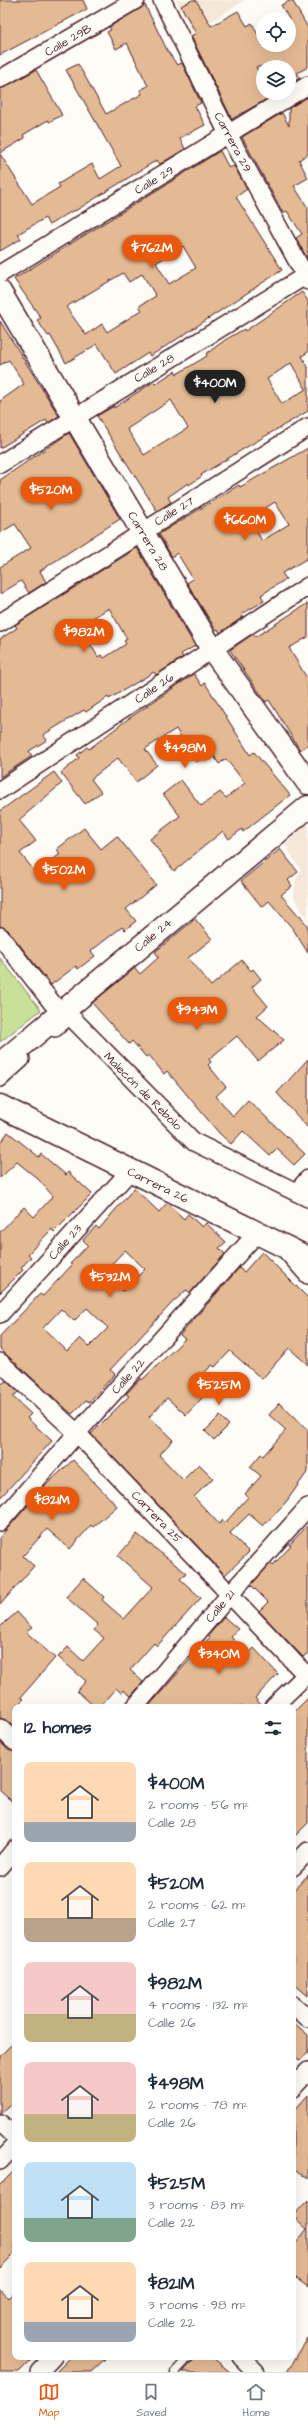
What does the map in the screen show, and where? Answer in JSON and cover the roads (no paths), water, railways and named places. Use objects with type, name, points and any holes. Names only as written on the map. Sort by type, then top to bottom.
[{"type":"street","name":"Calle 29B","points":[[0,79],[136,0]]},
{"type":"street","name":"Carrera 29","points":[[162,0],[228,134],[307,277]]},
{"type":"street","name":"Calle 29","points":[[0,274],[308,85]]},
{"type":"street","name":"Calle 28","points":[[0,464],[74,416],[307,277]]},
{"type":"street","name":"Carrera 28","points":[[0,292],[212,648],[308,783]]},
{"type":"street","name":"Calle 27","points":[[0,623],[142,531],[308,427]]},
{"type":"street","name":"Calle 26","points":[[0,790],[212,648],[308,586]]},
{"type":"street","name":"Calle 24","points":[[7,1058],[308,806]]},
{"type":"street","points":[[0,936],[64,1009],[199,1137]]},
{"type":"street","name":"Malecón de Rebolo","points":[[0,1078],[69,1015],[194,1142],[306,1189]]},
{"type":"street","points":[[0,1096],[308,1247]]},
{"type":"street","name":"Carrera 26","points":[[0,1106],[130,1171],[258,1232],[281,1245],[308,1275]]},
{"type":"street","name":"Calle 23","points":[[0,1314],[130,1171]]},
{"type":"street","name":"Calle 22","points":[[0,1522],[77,1433],[258,1232]]},
{"type":"street","points":[[281,1245],[308,1258]]},
{"type":"street","name":"Carrera 25","points":[[0,1362],[77,1433],[231,1593],[307,1675]]},
{"type":"street","name":"Calle 21","points":[[138,1704],[231,1593],[308,1507]]},
{"type":"street","points":[[276,1704],[307,1675]]},
{"type":"street","points":[[0,1728],[12,1739]]},
{"type":"street","points":[[296,1864],[308,1851]]},
{"type":"street","points":[[0,1867],[12,1853]]},
{"type":"street","points":[[296,2008],[308,2018]]},
{"type":"street","points":[[296,2085],[308,2071]]},
{"type":"street","points":[[0,2123],[12,2134]]},
{"type":"street","points":[[0,2161],[12,2149]]},
{"type":"street","points":[[39,2372],[50,2360]]},
{"type":"street","points":[[244,2360],[256,2372]]},
{"type":"lane","points":[[175,2372],[187,2360]]}]
